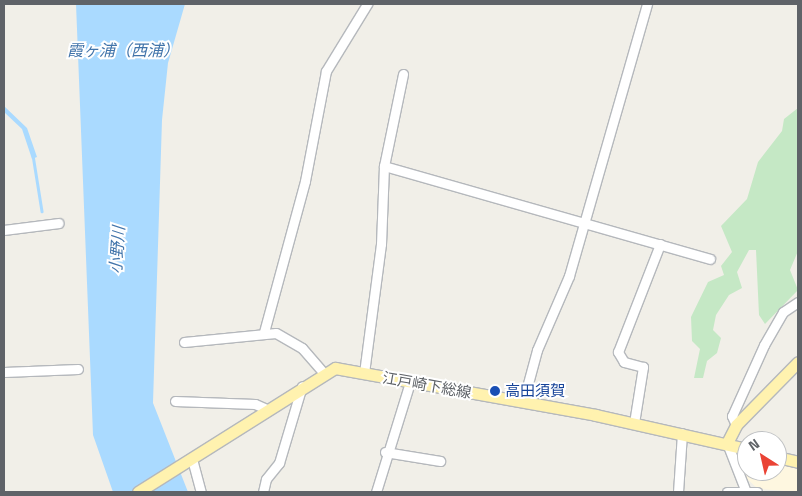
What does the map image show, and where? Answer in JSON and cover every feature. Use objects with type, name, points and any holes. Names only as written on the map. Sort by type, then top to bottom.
[{"type":"main road","points":[[727,443],[736,425],[798,362]]},
{"type":"main road","name":"江戸崎下総線","points":[[138,492],[190,460],[302,385],[323,372],[335,368],[634,423],[737,446]]},
{"type":"street","points":[[184,342],[255,337],[264,332],[305,181],[326,71],[367,4]]},
{"type":"street","points":[[522,402],[537,350],[569,276],[647,4]]},
{"type":"street","points":[[364,373],[381,244],[384,166],[403,74]]},
{"type":"street","points":[[384,166],[710,259]]},
{"type":"street","points":[[4,230],[59,223]]},
{"type":"street","points":[[634,423],[643,368],[624,362],[618,352],[660,244]]},
{"type":"street","points":[[736,425],[732,416],[764,345],[783,312],[798,302]]},
{"type":"street","points":[[264,332],[302,348],[323,372]]},
{"type":"street","points":[[4,372],[78,369]]},
{"type":"street","points":[[376,492],[385,452],[410,382]]},
{"type":"street","points":[[263,492],[266,479],[279,463],[302,385]]},
{"type":"street","points":[[175,401],[255,404],[267,409]]},
{"type":"street","points":[[678,492],[682,433]]},
{"type":"street","points":[[727,443],[746,491]]},
{"type":"street","points":[[385,452],[440,461]]},
{"type":"street","points":[[190,460],[201,492]]},
{"type":"street","points":[[727,492],[757,492]]},
{"type":"shaded area","points":[[732,448],[737,449],[737,461]]},
{"type":"shaded area","points":[[787,462],[798,465],[798,492],[758,489],[749,481],[787,481]]},
{"type":"green space","points":[[798,108],[798,251],[790,270],[798,290],[765,324],[759,315],[756,250],[749,250],[737,272],[742,288],[729,295],[716,315],[713,330],[721,338],[717,353],[707,361],[703,378],[694,378],[700,349],[692,341],[691,317],[708,282],[724,275],[721,266],[732,252],[721,226],[747,199],[758,162],[782,131],[784,119]]},
{"type":"water","name":"霞ヶ浦（西浦）","points":[[76,4],[185,4],[168,63],[162,120],[153,403],[188,492],[113,492],[93,435]]},
{"type":"water","points":[[4,106],[27,128],[37,157],[32,159],[22,129],[4,112]]},
{"type":"waterway","points":[[33,155],[42,211]]},
{"type":"place","name":"高田須賀","points":[[495,391]]},
{"type":"water label","name":"小野川","points":[[117,250]]}]
